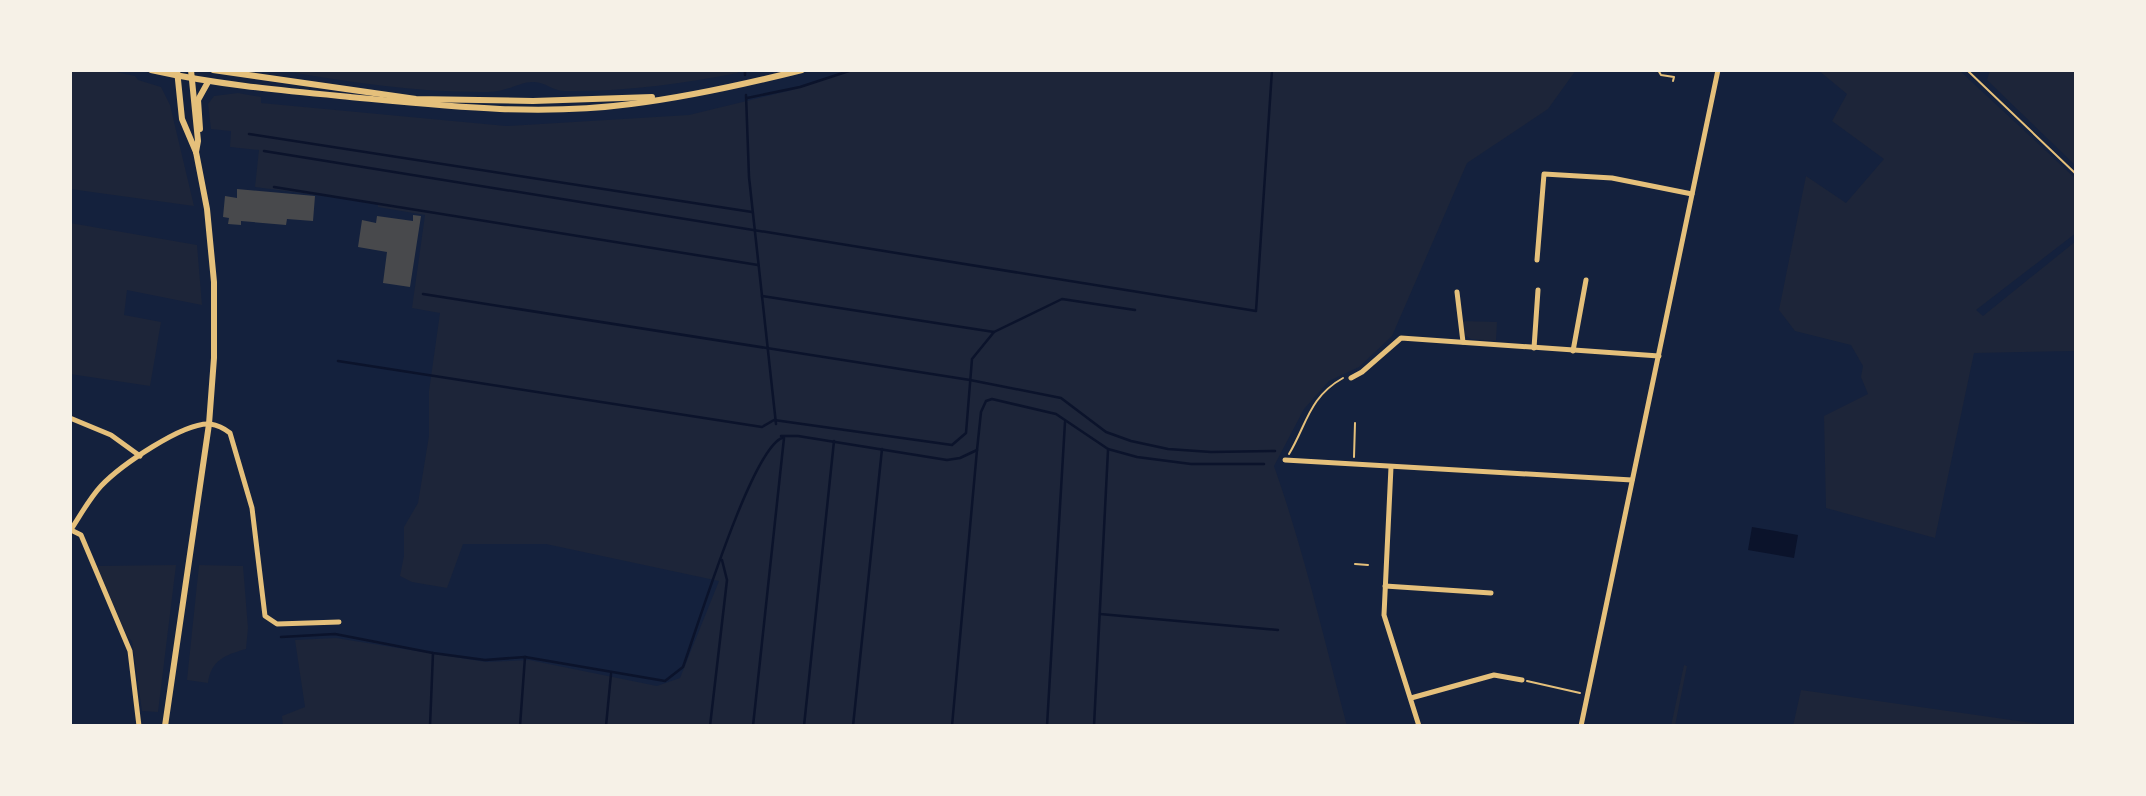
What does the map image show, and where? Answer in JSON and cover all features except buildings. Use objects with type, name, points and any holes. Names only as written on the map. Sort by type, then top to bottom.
[{"type":"street","points":[[151,70],[271,91],[426,104],[534,109],[630,104],[802,70]]},
{"type":"street","points":[[191,70],[198,141]]},
{"type":"street","points":[[213,70],[416,99],[533,101],[671,97]]},
{"type":"street","points":[[1581,726],[1718,70]]},
{"type":"street","points":[[165,726],[209,424],[214,358],[214,282],[207,209],[196,152],[182,119],[179,74]]},
{"type":"street","points":[[196,152],[200,135],[198,100],[208,82]]},
{"type":"street","points":[[533,101],[534,109]]},
{"type":"street","points":[[1537,260],[1544,174],[1612,178],[1692,194]]},
{"type":"street","points":[[1573,351],[1586,280]]},
{"type":"street","points":[[1534,348],[1538,290]]},
{"type":"street","points":[[1457,292],[1463,342]]},
{"type":"street","points":[[1350,378],[1362,372],[1401,338],[1658,356]]},
{"type":"street","points":[[70,418],[111,435],[140,456]]},
{"type":"street","points":[[139,726],[130,651],[81,535],[70,530],[102,485],[140,456],[184,430],[209,424],[225,429],[232,439],[252,508],[265,616],[277,624],[339,622]]},
{"type":"street","points":[[1285,460],[1632,480]]},
{"type":"street","points":[[1391,467],[1384,615],[1419,726]]},
{"type":"street","points":[[1385,586],[1490,593]]},
{"type":"street","points":[[1410,698],[1494,675],[1524,680]]},
{"type":"path","points":[[1658,70],[1661,75],[1674,77],[1673,81]]},
{"type":"path","points":[[1967,70],[2076,174]]},
{"type":"path","points":[[1291,451],[1307,412],[1331,385],[1347,376],[1350,378]]},
{"type":"path","points":[[1354,465],[1355,423]]},
{"type":"path","points":[[1355,564],[1368,565]]},
{"type":"path","points":[[1524,680],[1588,695]]},
{"type":"shaded area","points":[[70,70],[107,70],[135,76],[138,80],[161,87],[170,105],[194,206],[70,189]]},
{"type":"shaded area","points":[[278,70],[737,70],[738,73],[630,89],[560,91],[534,82],[496,92],[462,92],[383,86]]},
{"type":"shaded area","points":[[853,70],[1576,70],[1548,109],[1467,163],[1392,336],[1359,367],[1329,381],[1304,409],[1274,466],[1304,563],[1347,726],[283,726],[282,716],[305,707],[295,640],[336,638],[486,662],[529,660],[657,686],[680,678],[719,581],[546,544],[463,544],[447,588],[412,582],[400,576],[404,556],[404,527],[418,503],[429,436],[429,391],[440,313],[412,308],[425,215],[378,207],[378,203],[255,187],[259,150],[230,147],[231,131],[211,129],[208,104],[214,96],[238,93],[261,97],[261,103],[506,126],[689,115],[792,90]]},
{"type":"shaded area","points":[[1818,70],[1959,70],[2076,179],[2076,233],[1976,310],[1983,316],[2076,241],[2076,351],[1974,353],[1935,538],[1826,508],[1824,416],[1868,394],[1861,377],[1863,366],[1851,345],[1795,331],[1779,310],[1806,176],[1846,203],[1884,159],[1832,121],[1847,94]]},
{"type":"shaded area","points":[[1990,70],[2076,70],[2076,166],[1987,80]]},
{"type":"shaded area","points":[[70,223],[197,245],[202,305],[127,290],[124,315],[161,322],[150,386],[70,374]]},
{"type":"shaded area","points":[[1462,321],[1497,322],[1496,341],[1471,339],[1465,335]]},
{"type":"shaded area","points":[[1752,527],[1798,535],[1794,558],[1748,550]]},
{"type":"shaded area","points":[[176,565],[158,712],[142,711],[132,641],[127,636],[97,566]]},
{"type":"shaded area","points":[[199,565],[243,566],[248,628],[246,649],[220,660],[212,669],[208,683],[187,680]]},
{"type":"shaded area","points":[[1684,665],[1687,666],[1675,726],[1671,726]]},
{"type":"shaded area","points":[[1801,690],[2054,726],[1793,726]]},
{"type":"waterway","points":[[745,70],[745,75]]},
{"type":"waterway","points":[[747,98],[800,87],[852,70]]},
{"type":"waterway","points":[[264,151],[1256,311],[1272,70]]},
{"type":"waterway","points":[[746,95],[749,177],[776,424]]},
{"type":"waterway","points":[[249,134],[752,212]]},
{"type":"waterway","points":[[274,187],[758,265]]},
{"type":"waterway","points":[[423,294],[970,380],[1061,398],[1106,432],[1168,449],[1211,452],[1275,451]]},
{"type":"waterway","points":[[762,296],[994,332]]},
{"type":"waterway","points":[[338,361],[762,427],[774,420],[952,445],[966,433],[972,359],[994,332],[1062,299],[1135,310]]},
{"type":"waterway","points":[[781,436],[798,436],[947,460],[960,458],[977,450],[981,412],[986,401],[992,399],[1056,414],[1108,449],[1137,457],[1191,464],[1264,464]]},
{"type":"waterway","points":[[1047,726],[1065,422]]},
{"type":"waterway","points":[[281,637],[335,634],[433,653],[485,660],[525,657],[665,681],[683,667],[741,506],[769,450],[782,438]]},
{"type":"waterway","points":[[753,726],[784,438]]},
{"type":"waterway","points":[[804,726],[834,441]]},
{"type":"waterway","points":[[853,726],[882,449]]},
{"type":"waterway","points":[[952,726],[977,450]]},
{"type":"waterway","points":[[1094,726],[1108,450]]},
{"type":"waterway","points":[[710,726],[727,580],[722,560]]},
{"type":"waterway","points":[[1100,614],[1278,630]]},
{"type":"waterway","points":[[430,726],[433,653]]},
{"type":"waterway","points":[[520,726],[525,657]]},
{"type":"waterway","points":[[606,726],[611,674]]}]
